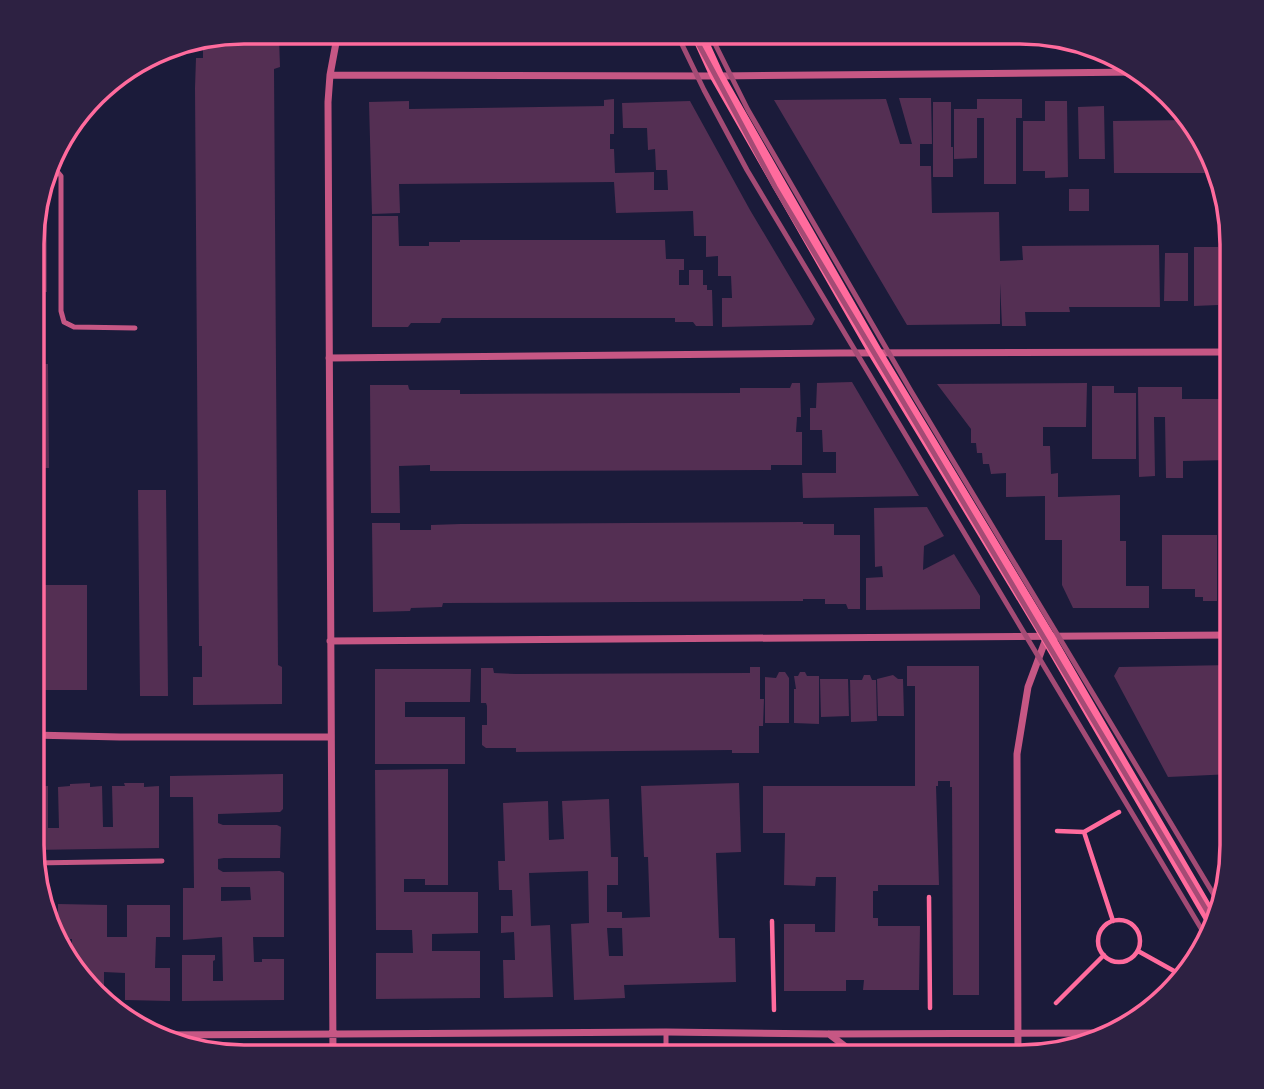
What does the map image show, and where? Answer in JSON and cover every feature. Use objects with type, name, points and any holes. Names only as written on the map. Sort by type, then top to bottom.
[{"type":"main road","points":[[702,44],[717,76],[875,352],[1047,636],[1208,914]]},
{"type":"street","points":[[332,1045],[328,102],[336,44]]},
{"type":"street","points":[[330,75],[717,76],[1122,72]]},
{"type":"street","points":[[329,358],[875,352],[1220,352]]},
{"type":"street","points":[[330,642],[1220,635]]},
{"type":"street","points":[[1019,1045],[1017,754],[1028,687],[1047,636]]},
{"type":"street","points":[[44,735],[331,737]]},
{"type":"street","points":[[180,1035],[666,1032],[1078,1036]]},
{"type":"street","points":[[829,1034],[843,1045]]},
{"type":"lane","points":[[57,172],[61,176],[61,311],[64,322],[74,327],[135,328]]},
{"type":"lane","points":[[45,863],[162,861]]},
{"type":"lane","points":[[666,1032],[666,1045]]},
{"type":"path","points":[[1057,831],[1084,832],[1119,812]]},
{"type":"path","points":[[1084,832],[1113,921]]},
{"type":"path","points":[[929,897],[930,1008]]},
{"type":"path","points":[[772,921],[774,1010]]},
{"type":"path","points":[[1113,921],[1128,922],[1140,939],[1137,951],[1134,957],[1122,962],[1104,956],[1099,944],[1102,930],[1113,921]]},
{"type":"path","points":[[1137,951],[1175,972]]},
{"type":"path","points":[[1056,1003],[1104,956]]},
{"type":"building","points":[[231,44],[279,44],[280,67],[274,69],[278,665],[282,667],[282,704],[193,705],[193,677],[202,677],[202,646],[199,646],[195,88],[196,58],[203,58],[205,48]]},
{"type":"building","points":[[899,98],[931,98],[932,144],[920,144],[920,166],[931,166],[932,213],[999,212],[1000,261],[1023,260],[1022,246],[1159,245],[1160,307],[1069,307],[1070,312],[1025,312],[1026,326],[1002,326],[1000,283],[1000,324],[907,325],[774,100],[886,99],[900,144],[912,144]]},
{"type":"building","points":[[614,99],[614,134],[610,134],[610,149],[614,149],[615,173],[654,172],[654,190],[668,190],[667,170],[656,170],[655,149],[648,150],[647,128],[623,128],[622,103],[690,101],[750,210],[815,319],[812,325],[722,327],[722,298],[732,298],[731,276],[718,276],[718,256],[706,257],[706,236],[694,236],[693,211],[616,213],[614,182],[399,184],[400,213],[372,214],[369,102],[409,101],[409,109],[604,106],[604,100]]},
{"type":"building","points":[[977,99],[1022,99],[1022,118],[1016,118],[1016,184],[984,184],[984,118],[977,118],[977,158],[954,159],[954,109],[977,109]]},
{"type":"building","points":[[1045,101],[1067,101],[1068,177],[1045,178],[1045,171],[1023,171],[1023,121],[1045,121]]},
{"type":"building","points":[[933,102],[951,102],[953,177],[933,177]]},
{"type":"building","points":[[1104,106],[1105,159],[1079,159],[1078,107]]},
{"type":"building","points":[[1177,120],[1200,155],[1207,173],[1114,173],[1113,121]]},
{"type":"building","points":[[1069,189],[1089,189],[1089,211],[1069,211]]},
{"type":"building","points":[[47,209],[47,292],[44,292],[44,244]]},
{"type":"building","points":[[372,216],[398,216],[399,246],[429,246],[429,242],[460,240],[665,240],[666,259],[684,259],[684,270],[679,270],[679,285],[689,285],[689,270],[703,270],[703,285],[707,285],[707,290],[712,290],[713,326],[675,322],[675,318],[442,318],[440,323],[411,323],[408,327],[372,327]]},
{"type":"building","points":[[1194,247],[1218,247],[1218,305],[1194,306]]},
{"type":"building","points":[[1165,253],[1188,253],[1188,301],[1164,301]]},
{"type":"building","points":[[44,364],[48,364],[49,468],[44,468]]},
{"type":"building","points":[[852,382],[919,496],[803,498],[802,473],[836,473],[836,452],[823,452],[822,430],[810,430],[810,408],[816,408],[817,383]]},
{"type":"building","points":[[792,383],[800,383],[801,417],[797,417],[796,432],[802,432],[802,465],[771,465],[771,470],[523,471],[430,471],[430,465],[399,466],[400,513],[371,513],[370,385],[408,385],[410,390],[460,390],[460,394],[740,393],[740,388],[790,388]]},
{"type":"building","points":[[1087,383],[1086,427],[1043,427],[1043,446],[1050,446],[1051,474],[1058,473],[1058,497],[1120,495],[1120,541],[1126,541],[1126,586],[1149,586],[1149,608],[1073,608],[1062,585],[1062,540],[1045,540],[1045,496],[1006,497],[1006,473],[991,474],[989,464],[983,464],[982,453],[977,453],[976,443],[971,443],[971,429],[937,384]]},
{"type":"building","points":[[1092,386],[1114,386],[1114,393],[1136,393],[1136,459],[1092,459]]},
{"type":"building","points":[[1138,387],[1182,387],[1182,399],[1220,399],[1220,460],[1183,461],[1183,478],[1166,478],[1165,417],[1154,417],[1155,476],[1139,477]]},
{"type":"building","points":[[138,490],[166,490],[168,696],[140,696]]},
{"type":"building","points":[[927,507],[944,536],[924,546],[923,570],[954,554],[980,596],[980,609],[866,610],[866,578],[883,577],[882,566],[875,567],[874,508]]},
{"type":"building","points":[[372,523],[400,523],[400,530],[431,530],[431,525],[461,524],[834,524],[834,535],[860,535],[860,609],[848,609],[846,604],[825,604],[825,599],[803,599],[443,603],[442,607],[373,612]]},
{"type":"building","points":[[1162,535],[1217,535],[1217,601],[1203,601],[1203,597],[1195,597],[1195,589],[1162,589]]},
{"type":"building","points":[[44,585],[87,585],[87,690],[44,690]]},
{"type":"building","points":[[1220,665],[1220,775],[1168,777],[1114,676],[1119,667]]},
{"type":"building","points":[[907,666],[979,666],[979,995],[953,995],[950,781],[938,781],[936,786],[939,885],[878,885],[878,891],[873,891],[873,918],[878,918],[878,926],[920,926],[919,990],[863,990],[864,980],[846,980],[846,991],[784,991],[784,924],[815,924],[815,932],[835,932],[836,877],[816,877],[815,886],[784,885],[785,833],[763,833],[763,786],[915,786],[915,686],[907,686]]},
{"type":"building","points":[[750,667],[760,667],[760,699],[764,699],[763,726],[759,726],[759,753],[732,753],[732,750],[516,752],[516,748],[486,748],[482,745],[482,725],[487,725],[487,706],[486,703],[481,703],[481,668],[493,668],[494,673],[516,674],[750,673]]},
{"type":"building","points":[[375,669],[471,669],[470,702],[405,702],[405,717],[465,717],[465,764],[375,764]]},
{"type":"building","points":[[779,672],[785,672],[789,678],[789,723],[765,723],[765,677],[776,678]]},
{"type":"building","points":[[800,672],[805,672],[807,676],[819,676],[819,724],[794,723],[794,676],[798,676]]},
{"type":"building","points":[[864,675],[870,675],[872,680],[876,680],[877,721],[851,722],[850,680],[862,680]]},
{"type":"building","points":[[893,675],[903,679],[904,716],[878,716],[877,679]]},
{"type":"building","points":[[820,679],[848,679],[849,716],[821,717]]},
{"type":"building","points":[[448,769],[448,885],[425,885],[425,879],[404,879],[404,892],[478,892],[478,933],[432,934],[432,951],[480,951],[480,998],[376,999],[376,953],[413,953],[412,930],[376,930],[375,770]]},
{"type":"building","points":[[283,774],[283,809],[280,812],[218,814],[218,823],[223,825],[281,827],[280,858],[218,859],[218,869],[223,872],[284,873],[284,937],[253,937],[254,962],[262,962],[262,959],[284,959],[284,1000],[182,1001],[182,955],[215,955],[213,981],[223,981],[222,937],[183,940],[183,888],[194,888],[193,797],[170,797],[170,776]],"holes":[[[221,887],[250,887],[251,900],[221,901]]]},
{"type":"building","points":[[90,783],[90,787],[102,786],[103,827],[113,827],[112,786],[144,783],[144,787],[159,786],[159,848],[44,850],[44,786],[48,786],[48,828],[59,828],[58,787]]},
{"type":"building","points":[[739,783],[741,852],[716,853],[719,938],[735,938],[736,982],[624,985],[625,998],[574,1000],[571,924],[589,923],[588,871],[529,873],[531,926],[550,925],[553,997],[504,998],[503,960],[515,960],[514,932],[501,933],[501,916],[513,916],[512,890],[499,890],[498,861],[505,861],[503,803],[548,801],[549,840],[564,839],[562,801],[609,799],[611,857],[618,857],[618,885],[607,885],[607,912],[622,912],[622,918],[650,917],[648,857],[644,857],[641,786]],"holes":[[[607,928],[622,928],[623,956],[609,956]]]},
{"type":"building","points":[[58,904],[107,905],[107,937],[127,937],[127,905],[170,905],[170,937],[156,937],[155,968],[170,968],[170,1001],[125,1000],[125,973],[104,972],[104,989],[85,967],[72,947],[72,939],[68,939],[58,919]]},
{"type":"railway","points":[[682,44],[747,170],[1201,929]]},
{"type":"railway","points":[[698,44],[775,187],[1208,913]]},
{"type":"railway","points":[[715,44],[748,110],[911,391],[1214,894]]}]
